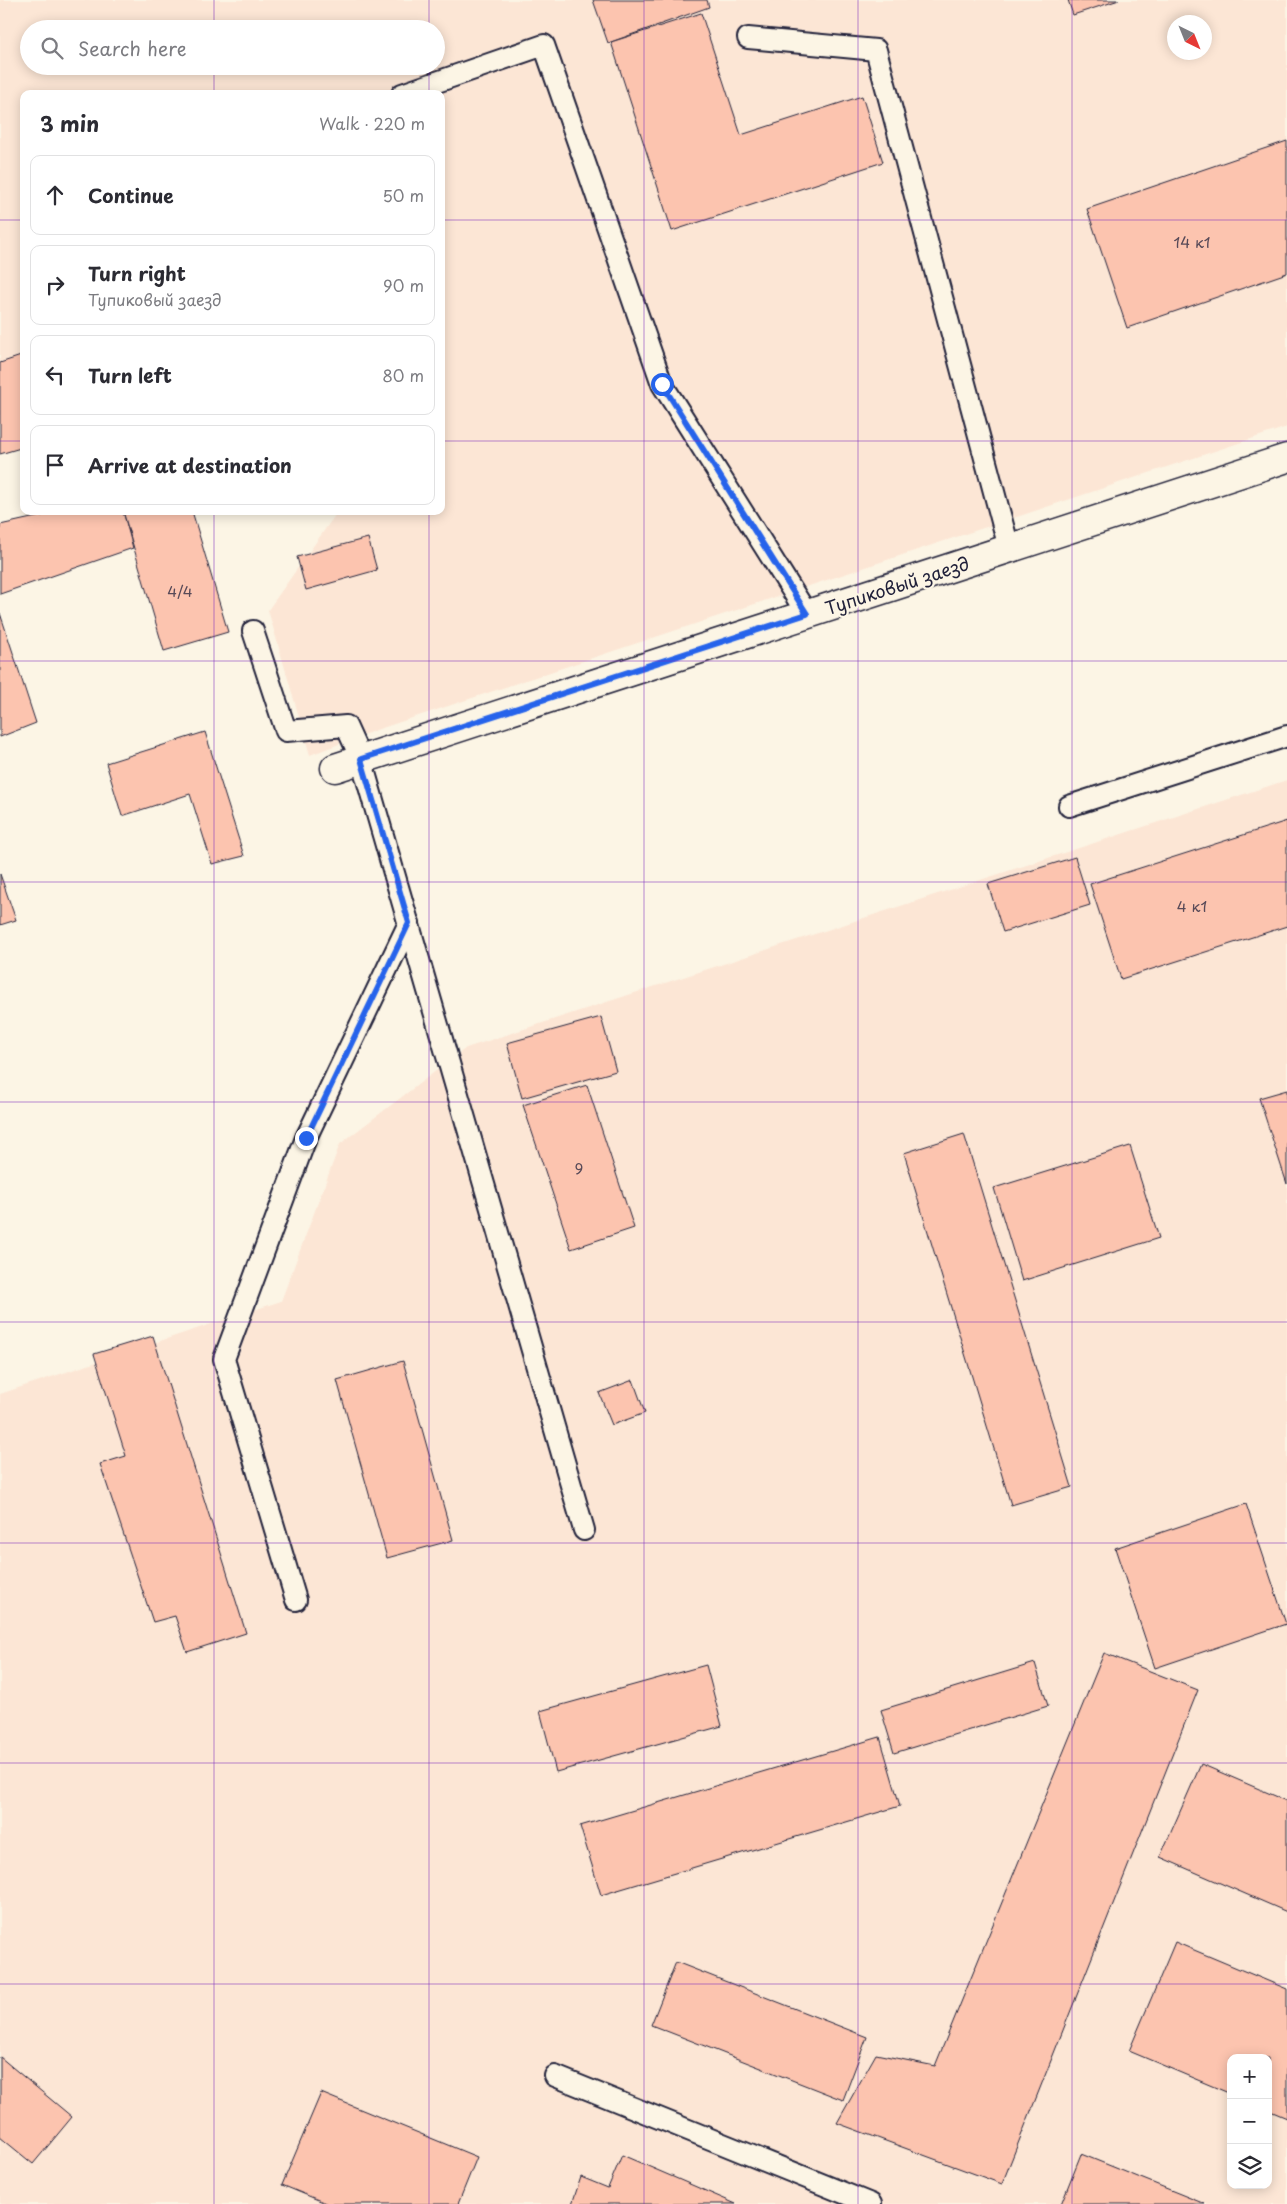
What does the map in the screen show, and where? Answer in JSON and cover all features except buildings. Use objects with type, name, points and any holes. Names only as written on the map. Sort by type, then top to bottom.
[{"type":"street","name":"Тупиковый заезд","points":[[335,768],[1287,458]]},
{"type":"lane","points":[[748,38],[876,50],[1009,548]]},
{"type":"lane","points":[[414,90],[544,45],[662,384],[807,614]]},
{"type":"lane","points":[[253,631],[286,731],[346,726],[361,759],[584,1530]]},
{"type":"lane","points":[[1069,806],[1287,736]]},
{"type":"lane","points":[[296,1600],[224,1359],[306,1138],[409,923]]},
{"type":"lane","points":[[555,2076],[871,2204]]},
{"type":"shaded area","points":[[0,0],[1287,0],[1287,427],[376,730],[310,755],[268,610],[335,515],[445,515],[445,90],[20,90],[20,356],[0,363]]},
{"type":"shaded area","points":[[1287,780],[1287,2204],[0,2204],[0,1394],[281,1301],[340,1144],[466,1048]]},
{"type":"route","points":[[306,1138],[409,923],[361,759],[807,614],[662,384]]}]
